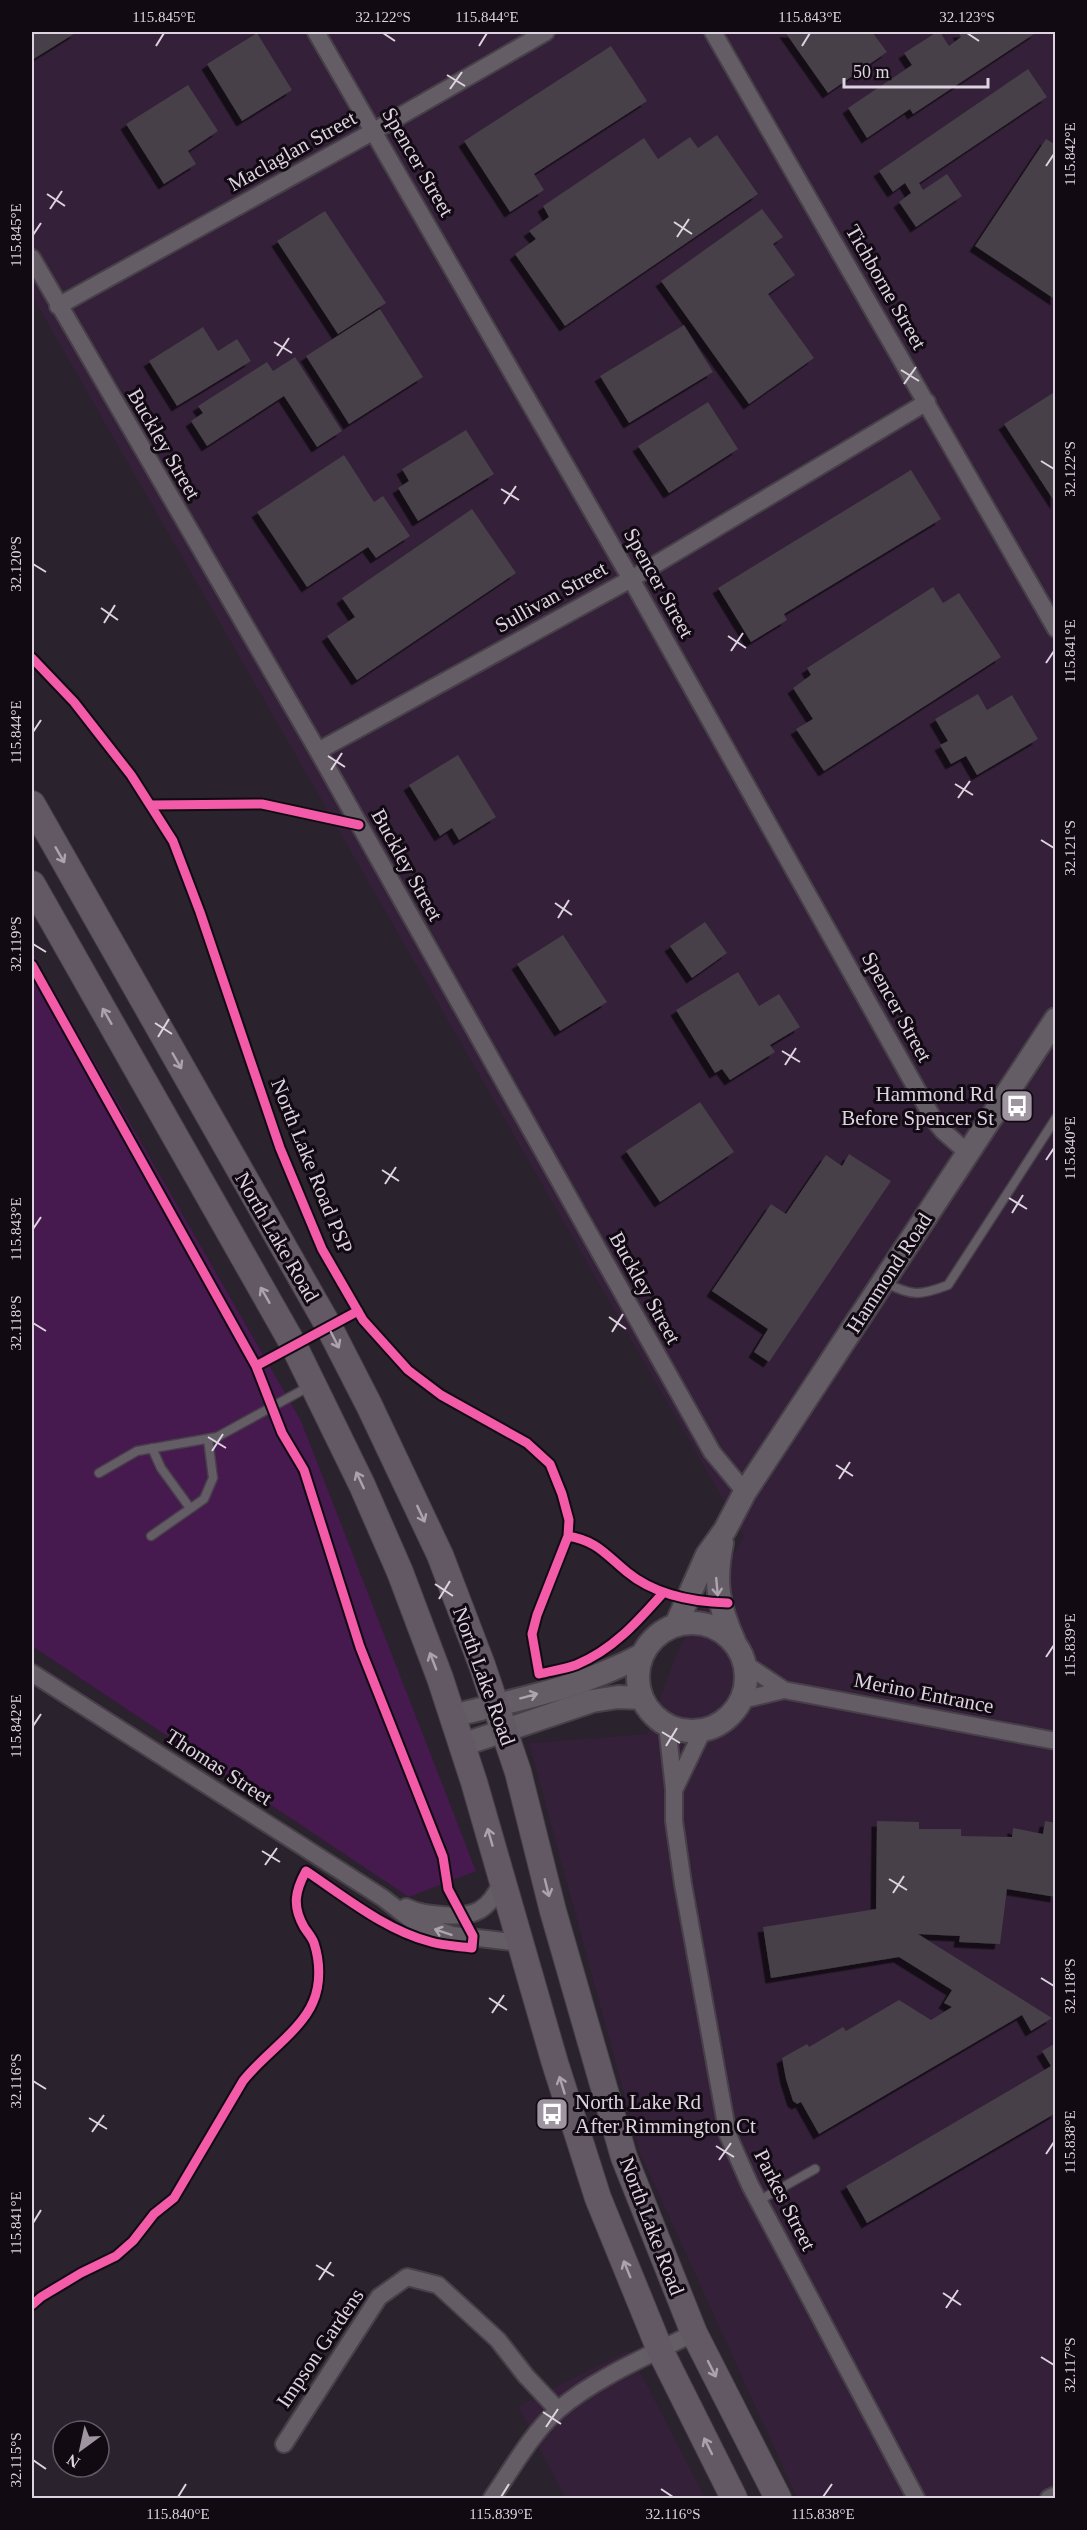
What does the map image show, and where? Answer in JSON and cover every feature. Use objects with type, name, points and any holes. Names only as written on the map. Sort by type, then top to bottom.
[{"type":"main road","name":"North Lake Road","points":[[32,804],[329,1328],[369,1405],[440,1555],[518,1772],[553,1911],[624,2157],[694,2333],[777,2499]]},
{"type":"main road","name":"North Lake Road","points":[[32,884],[294,1346],[362,1485],[400,1572],[462,1745],[555,2063],[598,2198],[660,2350],[734,2499]]},
{"type":"main road","name":"Hammond Road","points":[[676,1624],[708,1555],[725,1530],[745,1492],[1056,1019]]},
{"type":"main road","name":"Hammond Road","points":[[725,1530],[719,1558],[717,1586],[719,1602],[740,1654]]},
{"type":"main road","points":[[452,1716],[584,1681],[615,1670],[642,1655],[656,1636],[676,1624],[693,1622],[709,1625],[724,1633],[740,1654],[746,1682],[742,1700],[732,1714],[719,1724],[703,1730],[684,1730],[666,1725],[652,1713],[642,1698],[638,1677],[642,1655]]},
{"type":"main road","points":[[462,1745],[592,1701],[618,1697],[642,1698]]},
{"type":"street","name":"Spencer Street","points":[[316,32],[632,579],[934,1120],[948,1136],[968,1152]]},
{"type":"street","name":"Maclaglan Street","points":[[58,306],[374,131],[546,32]]},
{"type":"street","name":"Tichborne Street","points":[[712,32],[1056,629]]},
{"type":"street","name":"Buckley Street","points":[[32,258],[318,751],[712,1452],[745,1492]]},
{"type":"street","name":"Sullivan Street","points":[[318,751],[632,579],[927,402]]},
{"type":"street","name":"Merino Entrance","points":[[740,1654],[784,1690]]},
{"type":"street","name":"Thomas Street","points":[[32,1673],[383,1898],[414,1922],[453,1935],[521,1943]]},
{"type":"street","name":"Merino Entrance","points":[[742,1700],[784,1690],[1056,1741]]},
{"type":"street","name":"Parkes Street","points":[[666,1725],[681,1874],[728,2135],[758,2202],[916,2499]]},
{"type":"street","name":"Parkes Street","points":[[674,1789],[703,1730]]},
{"type":"street","name":"Thomas Street","points":[[383,1898],[422,1914],[463,1917],[479,1911],[494,1899],[503,1881]]},
{"type":"street","name":"Impson Gardens","points":[[284,2444],[379,2297],[407,2277],[438,2285],[498,2340],[526,2376],[558,2410]]},
{"type":"street","points":[[492,2499],[536,2433],[558,2410],[586,2390],[694,2333]]},
{"type":"street","points":[[1049,2499],[1056,2495]]},
{"type":"lane","points":[[883,1282],[905,1293],[928,1293],[948,1285],[1056,1118]]},
{"type":"lane","points":[[99,1473],[137,1451],[217,1437],[313,1384]]},
{"type":"lane","points":[[151,1536],[204,1499],[213,1478],[208,1439]]},
{"type":"lane","points":[[152,1448],[161,1468],[190,1508]]},
{"type":"lane","points":[[758,2202],[815,2169]]},
{"type":"shaded area","points":[[32,32],[1055,32],[1055,2498],[797,2498],[640,2153],[529,1743],[647,1734],[678,1650],[744,1536],[32,296]]},
{"type":"shaded area","points":[[32,952],[301,1421],[476,1871],[409,1897],[32,1646]]},
{"type":"shaded area","points":[[629,2350],[705,2498],[565,2498],[518,2406]]},
{"type":"building","points":[[32,32],[77,32],[32,60]]},
{"type":"building","points":[[785,32],[872,32],[887,52],[828,93]]},
{"type":"building","points":[[940,32],[949,46],[961,37],[958,32],[1037,32],[913,114],[910,109],[867,138],[848,108],[912,65],[904,53]]},
{"type":"building","points":[[257,33],[292,90],[242,121],[207,64]]},
{"type":"building","points":[[611,46],[647,101],[534,174],[544,190],[510,212],[464,141]]},
{"type":"building","points":[[1028,69],[1047,97],[919,183],[923,190],[947,174],[962,196],[916,227],[899,202],[911,193],[905,183],[893,192],[879,171]]},
{"type":"building","points":[[188,85],[218,131],[188,151],[196,164],[164,184],[126,124]]},
{"type":"building","points":[[717,135],[758,194],[565,326],[515,254],[536,239],[529,231],[549,217],[543,206],[644,138],[658,159],[690,137],[698,148]]},
{"type":"building","points":[[1046,139],[1056,145],[1056,300],[975,246]]},
{"type":"building","points":[[762,209],[783,237],[773,244],[795,275],[768,294],[814,358],[749,404],[661,281]]},
{"type":"building","points":[[325,211],[386,303],[338,334],[277,241]]},
{"type":"building","points":[[380,309],[423,377],[349,424],[306,356]]},
{"type":"building","points":[[684,325],[713,372],[629,423],[600,376]]},
{"type":"building","points":[[203,327],[218,351],[237,339],[251,361],[177,406],[149,361]]},
{"type":"building","points":[[295,357],[342,431],[317,447],[284,396],[207,446],[191,421],[203,413],[198,406],[267,362],[273,371]]},
{"type":"building","points":[[1056,391],[1056,504],[1004,424]]},
{"type":"building","points":[[708,402],[738,449],[669,493],[638,446]]},
{"type":"building","points":[[466,430],[494,474],[418,521],[398,488],[409,481],[402,469]]},
{"type":"building","points":[[344,455],[374,502],[383,496],[410,536],[376,558],[368,547],[307,587],[257,512]]},
{"type":"building","points":[[911,470],[941,519],[784,614],[787,620],[751,642],[718,588]]},
{"type":"building","points":[[472,509],[516,573],[357,680],[327,636],[355,617],[342,598]]},
{"type":"building","points":[[933,587],[943,603],[959,593],[1001,657],[824,771],[796,729],[813,719],[793,688],[811,675],[807,668]]},
{"type":"building","points":[[978,694],[987,710],[1012,695],[1038,739],[977,775],[966,756],[951,764],[940,745],[948,741],[935,719]]},
{"type":"building","points":[[458,755],[496,817],[459,840],[452,828],[440,836],[409,785]]},
{"type":"building","points":[[705,922],[727,953],[692,978],[670,946]]},
{"type":"building","points":[[563,935],[607,1002],[560,1031],[517,964]]},
{"type":"building","points":[[738,972],[759,1006],[779,994],[800,1027],[770,1045],[775,1052],[730,1080],[722,1069],[715,1073],[676,1010]]},
{"type":"building","points":[[700,1102],[734,1152],[660,1202],[626,1151]]},
{"type":"building","points":[[849,1154],[891,1181],[769,1362],[754,1352],[768,1329],[712,1291],[771,1204],[786,1214],[826,1155],[842,1166]]},
{"type":"building","points":[[877,1821],[919,1822],[919,1829],[961,1829],[961,1836],[1012,1837],[1013,1828],[1043,1834],[1045,1821],[1056,1823],[1056,1897],[1007,1889],[1000,1944],[959,1942],[960,1936],[918,1934],[1052,2018],[1031,2031],[1022,2015],[819,2134],[801,2102],[797,2104],[793,2101],[782,2058],[807,2044],[809,2047],[843,2027],[846,2031],[899,2000],[931,2020],[952,2007],[944,2003],[952,1990],[899,1957],[771,1978],[763,1927],[876,1909]]},
{"type":"building","points":[[1056,2043],[1056,2113],[867,2223],[846,2186],[1051,2066],[1042,2051]]},
{"type":"cycle path","name":"North Lake Road PSP","points":[[32,658],[74,702],[131,775],[173,841],[200,912],[280,1148],[322,1249],[363,1320],[408,1370],[441,1395],[527,1443],[550,1464],[569,1520],[568,1536],[537,1615],[532,1634],[539,1674],[576,1665],[602,1651],[634,1624],[663,1593]]},
{"type":"cycle path","points":[[150,805],[262,804],[359,825]]},
{"type":"cycle path","points":[[32,965],[256,1366],[282,1433],[304,1470],[360,1647],[443,1857],[448,1889],[473,1936],[472,1948],[441,1944],[414,1937],[366,1912],[306,1871],[299,1885],[296,1905],[300,1919],[314,1943],[319,1972],[316,1995],[307,2013],[291,2033],[243,2081],[174,2198],[154,2214],[133,2241],[116,2256],[81,2273],[32,2305]]},
{"type":"cycle path","points":[[256,1366],[358,1311]]},
{"type":"cycle path","points":[[568,1536],[594,1545],[638,1580],[662,1592],[688,1599],[728,1603]]},
{"type":"place","name":"Hammond Rd Before Spencer St","points":[[1017,1106]]},
{"type":"place","name":"North Lake Rd After Rimmington Ct","points":[[552,2114]]}]
